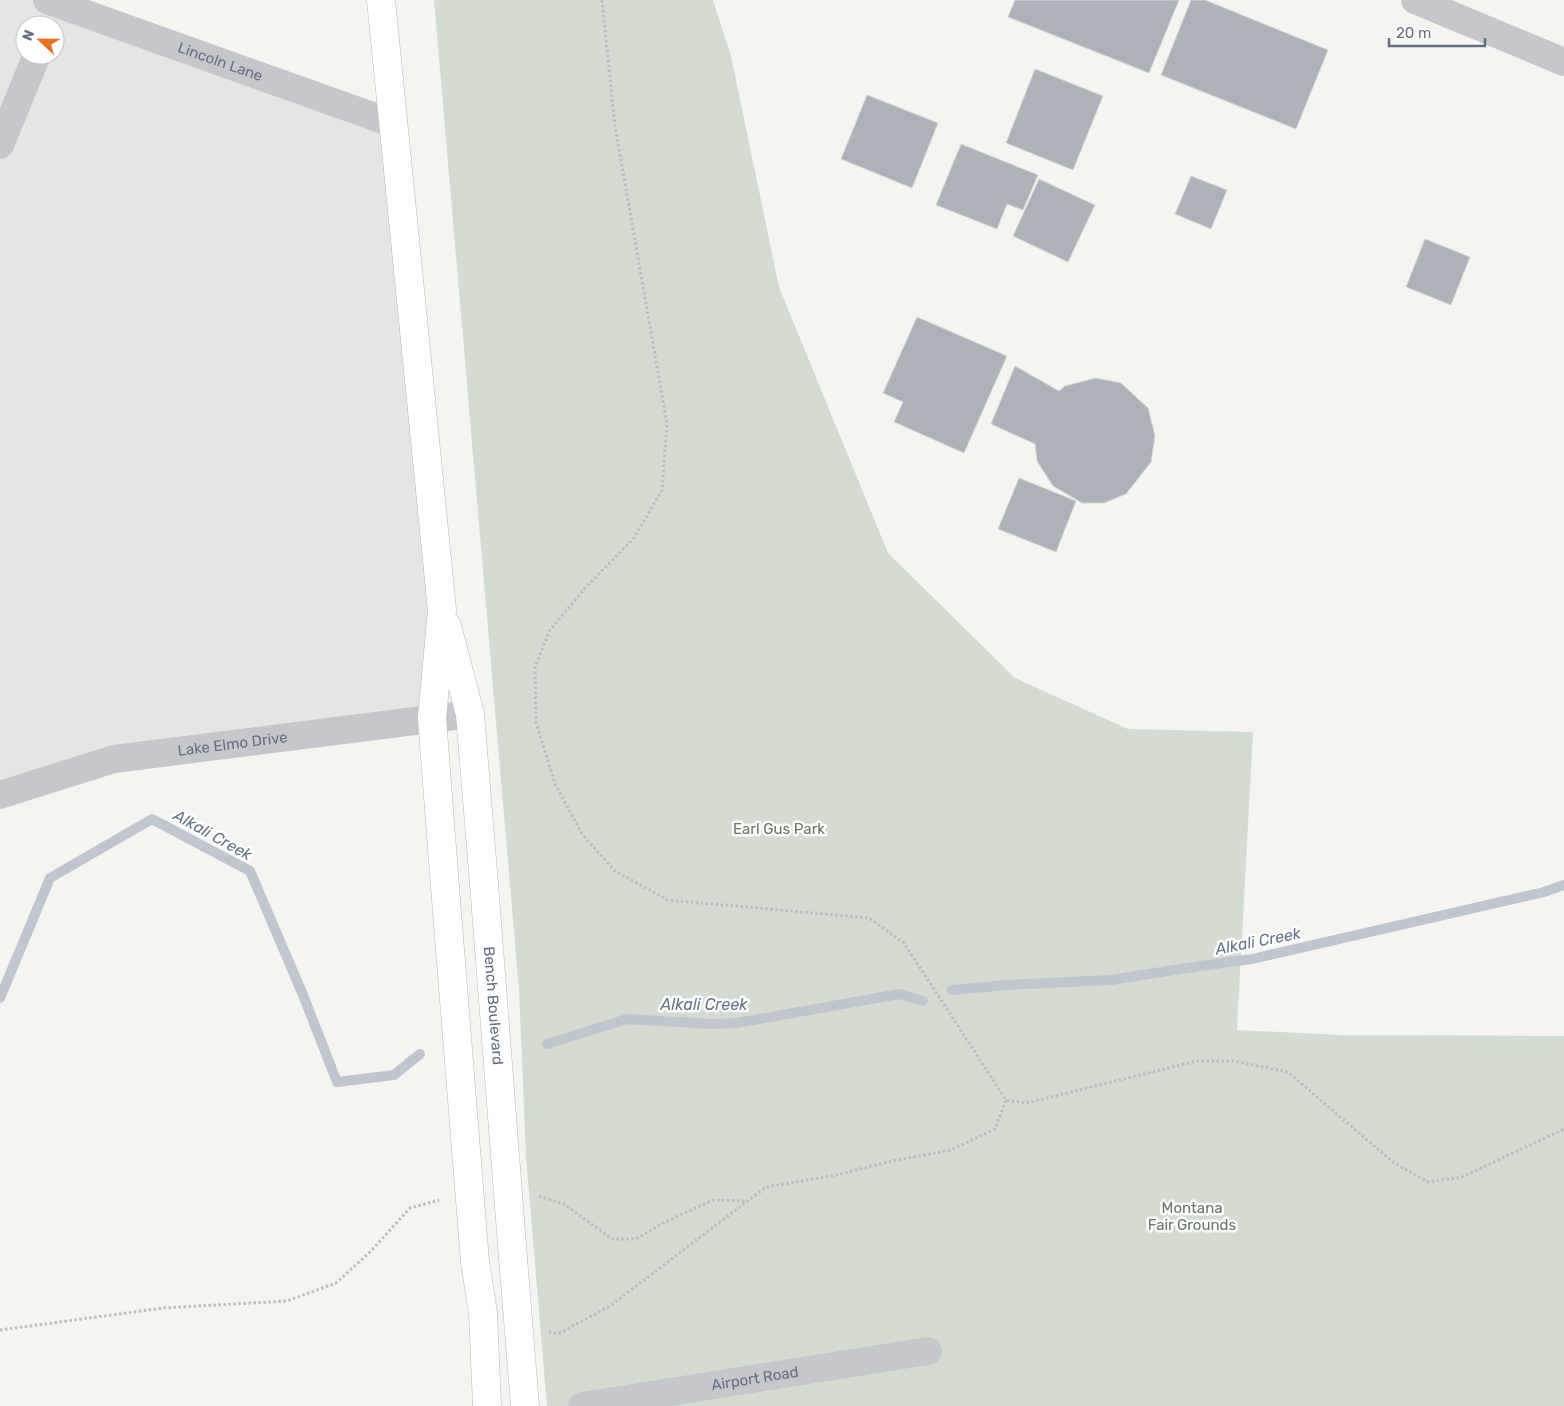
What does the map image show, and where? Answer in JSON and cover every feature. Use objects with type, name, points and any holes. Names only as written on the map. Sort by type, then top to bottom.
[{"type":"main road","points":[[381,0],[442,610],[432,718],[475,1262],[483,1313],[487,1406]]},
{"type":"main road","name":"Bench Boulevard","points":[[442,610],[470,714],[525,1406]]},
{"type":"street","points":[[1415,0],[1564,62]]},
{"type":"street","name":"Lincoln Lane","points":[[51,10],[392,124]]},
{"type":"street","points":[[0,145],[33,65]]},
{"type":"street","name":"Lake Elmo Drive","points":[[0,795],[114,759],[470,714]]},
{"type":"street","name":"Airport Road","points":[[582,1406],[928,1352]]},
{"type":"path","points":[[602,0],[615,126],[667,424],[662,490],[634,538],[587,586],[550,630],[535,668],[536,722],[555,784],[582,834],[615,871],[668,900],[869,918],[904,943],[1006,1100],[1026,1103],[1197,1061],[1243,1062],[1288,1072],[1394,1163],[1428,1182],[1462,1177],[1564,1129]]},
{"type":"path","points":[[518,1327],[558,1334],[610,1306],[766,1187],[832,1176],[892,1161],[951,1150],[994,1128],[1006,1100]]},
{"type":"path","points":[[531,1193],[564,1204],[612,1239],[636,1239],[665,1222],[713,1200],[742,1201],[745,1203]]},
{"type":"path","points":[[0,1330],[163,1308],[287,1301],[336,1283],[370,1252],[410,1208],[440,1200]]},
{"type":"shaded area","points":[[0,0],[47,0],[392,123],[442,610],[432,718],[114,759],[0,795]]},
{"type":"green space","name":"Earl Gus Park","points":[[434,0],[713,0],[731,56],[779,287],[888,553],[1015,678],[1128,729],[1253,732],[1237,1030],[1342,1035],[1564,1036],[1564,1406],[547,1406],[526,1157],[519,990]]},
{"type":"building","points":[[1015,0],[1179,0],[1149,73],[1008,17]]},
{"type":"building","points":[[1191,0],[1205,0],[1328,50],[1296,129],[1161,75]]},
{"type":"building","points":[[1035,69],[1103,96],[1073,170],[1006,143]]},
{"type":"building","points":[[867,95],[938,123],[912,188],[841,159]]},
{"type":"building","points":[[961,144],[1038,175],[1023,210],[1007,204],[997,229],[936,205]]},
{"type":"building","points":[[1191,176],[1227,190],[1211,229],[1175,214]]},
{"type":"building","points":[[1039,179],[1095,205],[1068,262],[1013,236]]},
{"type":"building","points":[[1425,239],[1470,257],[1451,305],[1406,287]]},
{"type":"building","points":[[917,317],[1007,356],[964,453],[894,422],[903,402],[883,393]]},
{"type":"building","points":[[1015,366],[1059,391],[1065,386],[1096,378],[1121,383],[1148,408],[1155,436],[1151,462],[1126,494],[1104,503],[1082,503],[1053,486],[1037,461],[1035,444],[991,424]]},
{"type":"building","points":[[1019,478],[1076,501],[1056,552],[998,529]]},
{"type":"waterway","name":"Alkali Creek","points":[[0,998],[50,878],[152,819],[250,871],[303,995],[337,1082],[394,1075],[420,1054]]},
{"type":"waterway","name":"Alkali Creek","points":[[952,990],[1007,985],[1111,980],[1252,959],[1544,892],[1564,885]]},
{"type":"waterway","name":"Alkali Creek","points":[[547,1044],[627,1019],[711,1024],[737,1023],[899,994],[923,1001]]},
{"type":"park label","name":"Montana Fair Grounds","points":[[1192,1216]]}]
